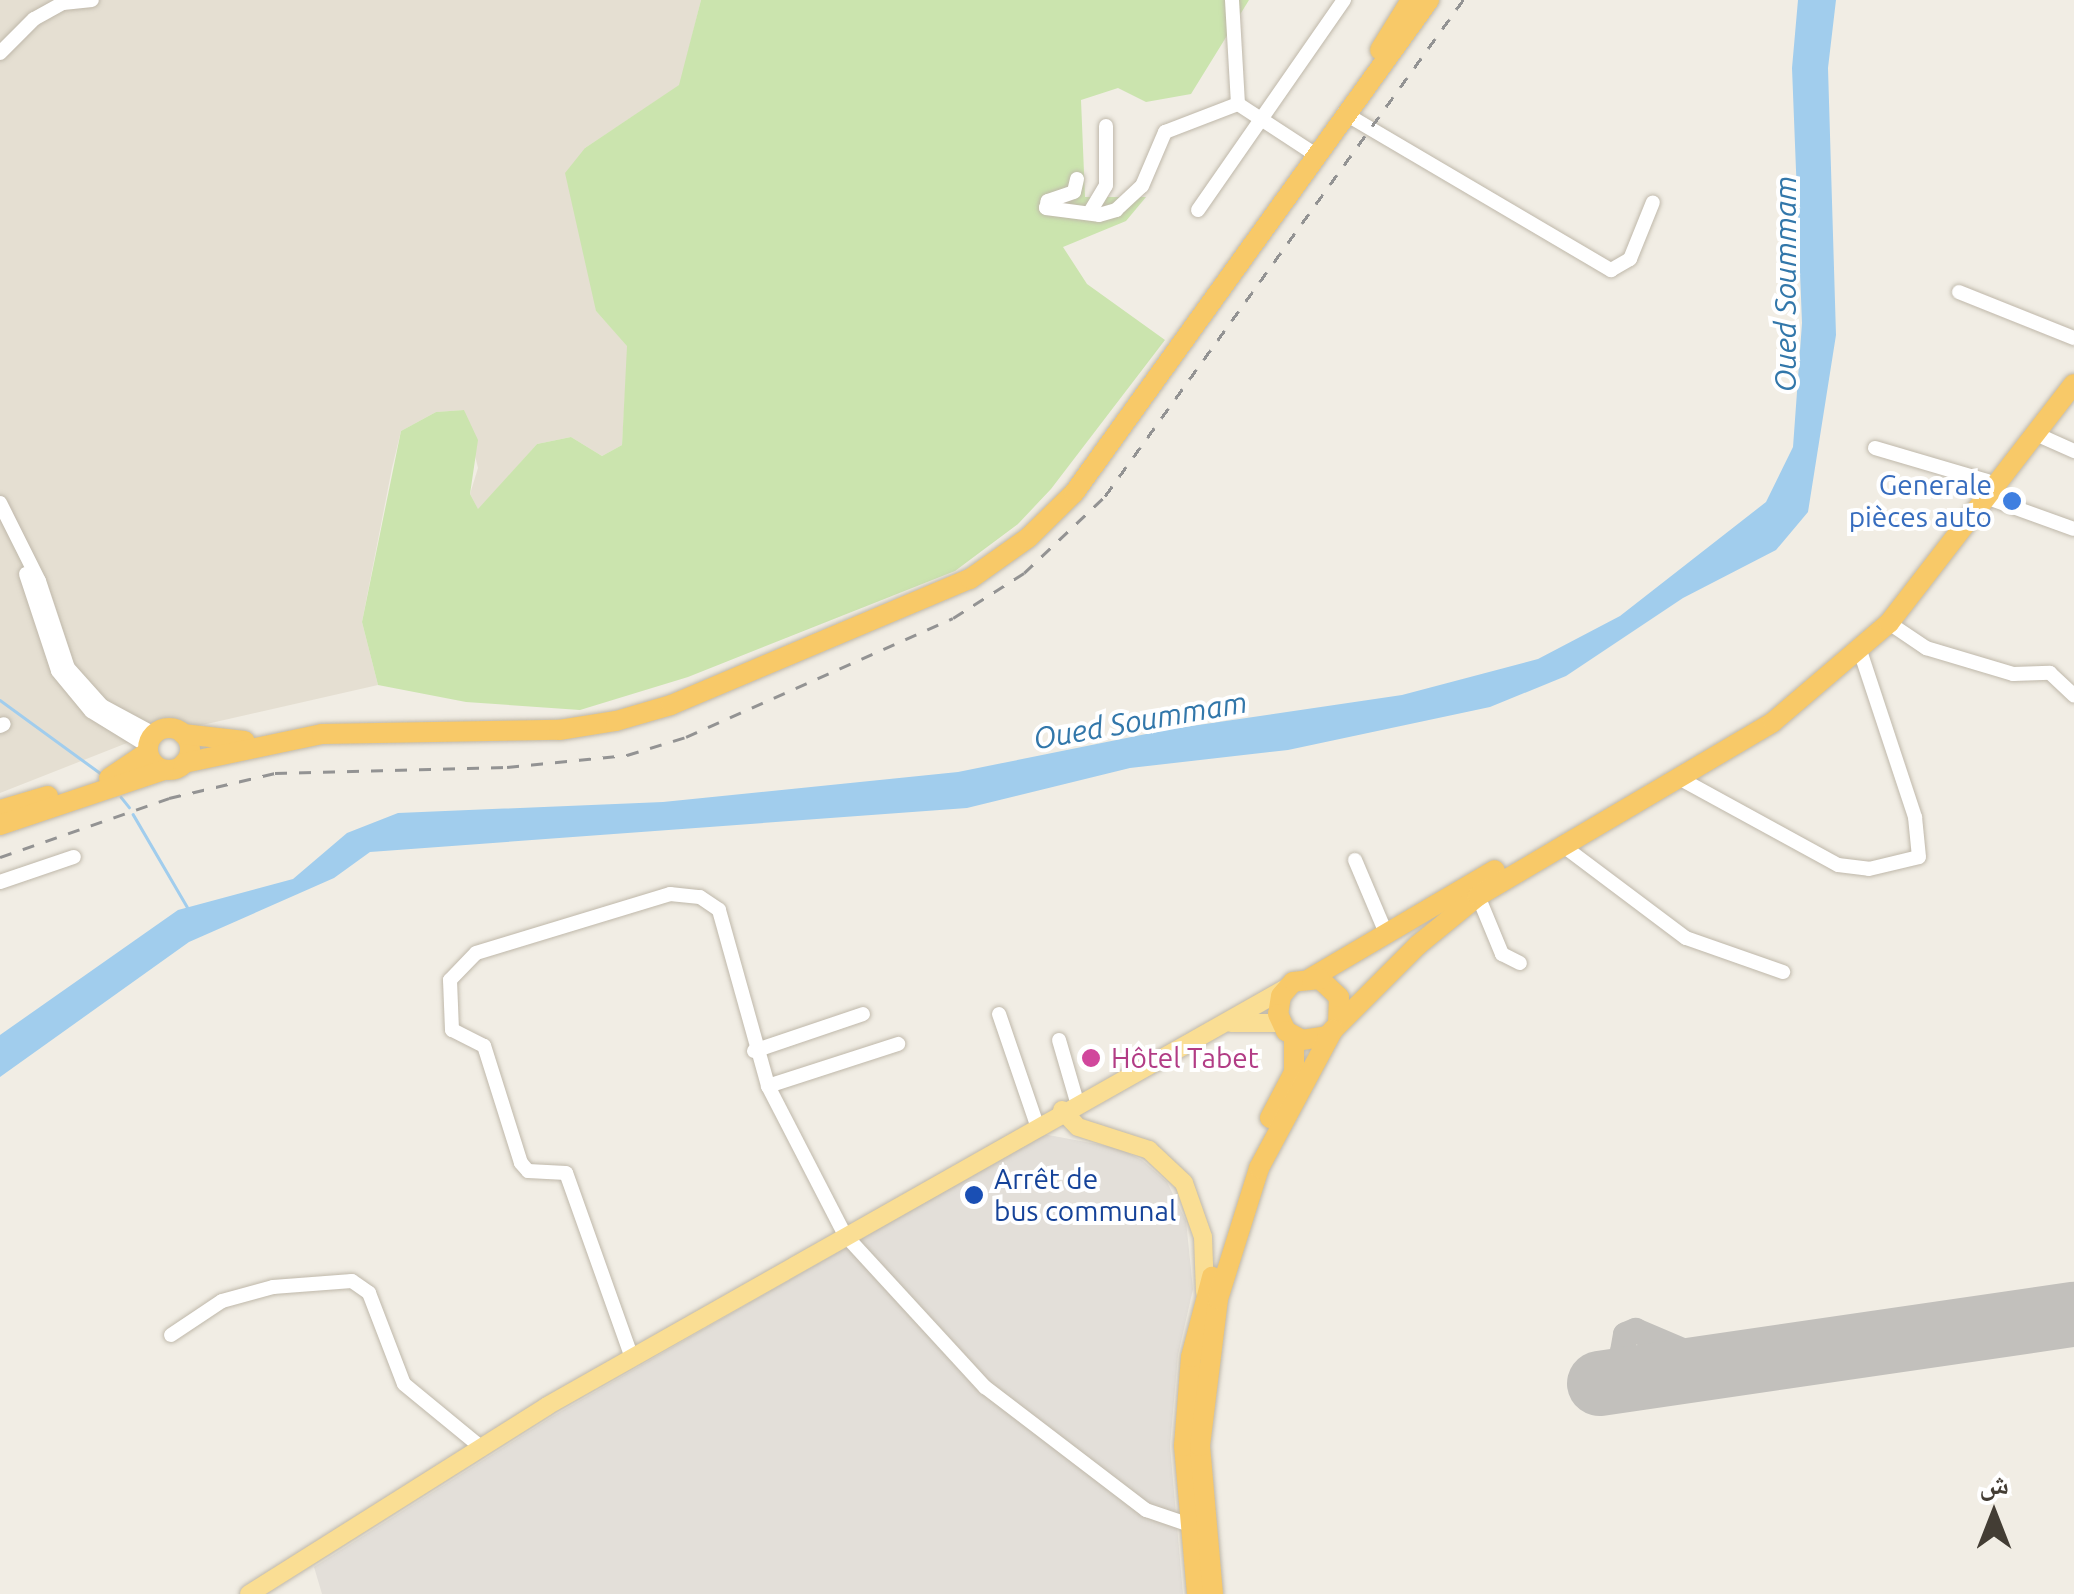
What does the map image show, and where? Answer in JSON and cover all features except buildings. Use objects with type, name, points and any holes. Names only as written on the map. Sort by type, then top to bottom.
[{"type":"highway","points":[[1350,105],[1411,0]]},
{"type":"highway","points":[[0,825],[174,766],[267,741],[376,729],[559,730],[616,721],[671,705],[970,579],[1028,538],[1074,494],[1429,0]]},
{"type":"highway","points":[[1287,1030],[1319,1039],[1478,896],[1773,722],[1860,651],[1889,623],[2074,363]]},
{"type":"highway","points":[[1197,1594],[1187,1524],[1186,1406],[1205,1295],[1254,1150],[1294,1072],[1278,1005],[1286,988],[1311,978],[1804,686],[1890,608],[2074,384]]},
{"type":"highway","points":[[0,810],[124,772],[168,728],[183,734],[267,741]]},
{"type":"highway","points":[[174,766],[190,748],[183,734]]},
{"type":"highway","points":[[150,744],[174,766]]},
{"type":"highway","points":[[1213,1594],[1200,1446],[1218,1299],[1259,1168],[1335,1027],[1339,997],[1328,983],[1311,978]]},
{"type":"main road","points":[[250,1594],[632,1358],[1070,1106],[1286,988]]},
{"type":"main road","points":[[1226,1023],[1287,1030]]},
{"type":"main road","points":[[1070,1106],[1078,1126],[1149,1150],[1184,1183],[1202,1237],[1205,1295]]},
{"type":"street","points":[[0,52],[34,19],[63,4],[92,0]]},
{"type":"street","points":[[1232,0],[1238,104],[1260,123],[1316,155]]},
{"type":"street","points":[[1198,210],[1344,0]]},
{"type":"street","points":[[1077,180],[1074,192],[1045,206],[1106,215],[1136,195],[1165,132],[1238,104]]},
{"type":"street","points":[[1350,105],[1610,270],[1630,258],[1652,202]]},
{"type":"street","points":[[1090,212],[1106,186],[1106,126]]},
{"type":"street","points":[[1959,292],[2074,338]]},
{"type":"street","points":[[2036,434],[2074,451]]},
{"type":"street","points":[[1875,448],[1987,489],[2074,528]]},
{"type":"street","points":[[0,503],[39,581],[68,668],[102,706],[150,744]]},
{"type":"street","points":[[0,525],[26,572],[58,671],[91,711],[150,744]]},
{"type":"street","points":[[1889,623],[1926,648],[2014,674],[2050,673],[2074,694]]},
{"type":"street","points":[[1679,778],[1838,864],[1869,869],[1919,857],[1915,818],[1860,651]]},
{"type":"street","points":[[1562,845],[1686,938],[1784,972]]},
{"type":"street","points":[[0,882],[74,858]]},
{"type":"street","points":[[1355,860],[1386,934]]},
{"type":"street","points":[[632,1358],[566,1173],[528,1171],[521,1163],[484,1046],[452,1030],[450,980],[476,954],[670,894],[700,897],[718,910],[754,1051],[768,1086],[845,1235],[985,1387],[1146,1510],[1187,1524]]},
{"type":"street","points":[[1478,896],[1502,954],[1520,963]]},
{"type":"street","points":[[754,1051],[863,1014]]},
{"type":"street","points":[[999,1014],[1037,1125]]},
{"type":"street","points":[[1058,1040],[1070,1106]]},
{"type":"street","points":[[768,1086],[898,1044]]},
{"type":"street","points":[[171,1335],[222,1301],[273,1287],[352,1281],[370,1293],[404,1384],[482,1448]]},
{"type":"shaded area","points":[[0,0],[701,0],[680,85],[585,148],[596,311],[628,346],[622,445],[602,456],[571,437],[537,444],[478,510],[470,494],[478,468],[464,410],[436,412],[401,431],[362,622],[378,685],[132,741],[0,793]]},
{"type":"shaded area","points":[[1043,1134],[1118,1148],[1142,1160],[1167,1182],[1186,1221],[1193,1289],[1178,1355],[1170,1446],[1183,1594],[322,1594],[314,1567],[553,1416]]},
{"type":"green space","points":[[701,0],[1249,0],[1191,94],[1146,102],[1118,88],[1081,100],[1085,197],[1146,197],[1126,221],[1063,247],[1087,284],[1165,340],[1051,489],[1018,524],[955,571],[688,677],[580,710],[466,702],[378,685],[362,622],[401,431],[436,412],[464,410],[478,440],[470,494],[478,509],[537,444],[571,437],[602,456],[622,445],[627,346],[596,311],[565,173],[585,148],[679,85]]},
{"type":"water","points":[[1798,0],[1836,0],[1828,68],[1836,335],[1808,512],[1776,550],[1683,598],[1566,676],[1490,707],[1288,750],[1130,768],[967,808],[370,852],[334,878],[189,942],[0,1077],[0,1035],[178,910],[293,879],[347,833],[398,813],[663,802],[958,772],[1171,729],[1402,695],[1538,659],[1620,616],[1766,502],[1793,447],[1802,323],[1792,68]]},
{"type":"waterway","points":[[0,700],[100,773]]},
{"type":"waterway","points":[[121,797],[129,807]]},
{"type":"waterway","points":[[133,814],[188,908]]},
{"type":"taxiway","points":[[1624,1379],[1625,1334],[1635,1330],[1720,1366]]},
{"type":"runway","points":[[1599,1383],[2074,1314]]},
{"type":"railway","points":[[0,857],[169,798],[275,773],[507,767],[627,755],[686,737],[953,618],[1024,573],[1105,496],[1463,0]]},
{"type":"place","name":"Generale pièces auto","points":[[2012,501]]},
{"type":"place","name":"Hôtel Tabet","points":[[1091,1058]]},
{"type":"place","name":"Arrêt de bus communal","points":[[974,1195]]},
{"type":"water label","name":"Oued Soummam","points":[[1785,284]]},
{"type":"water label","name":"Oued Soummam","points":[[1140,720]]}]
